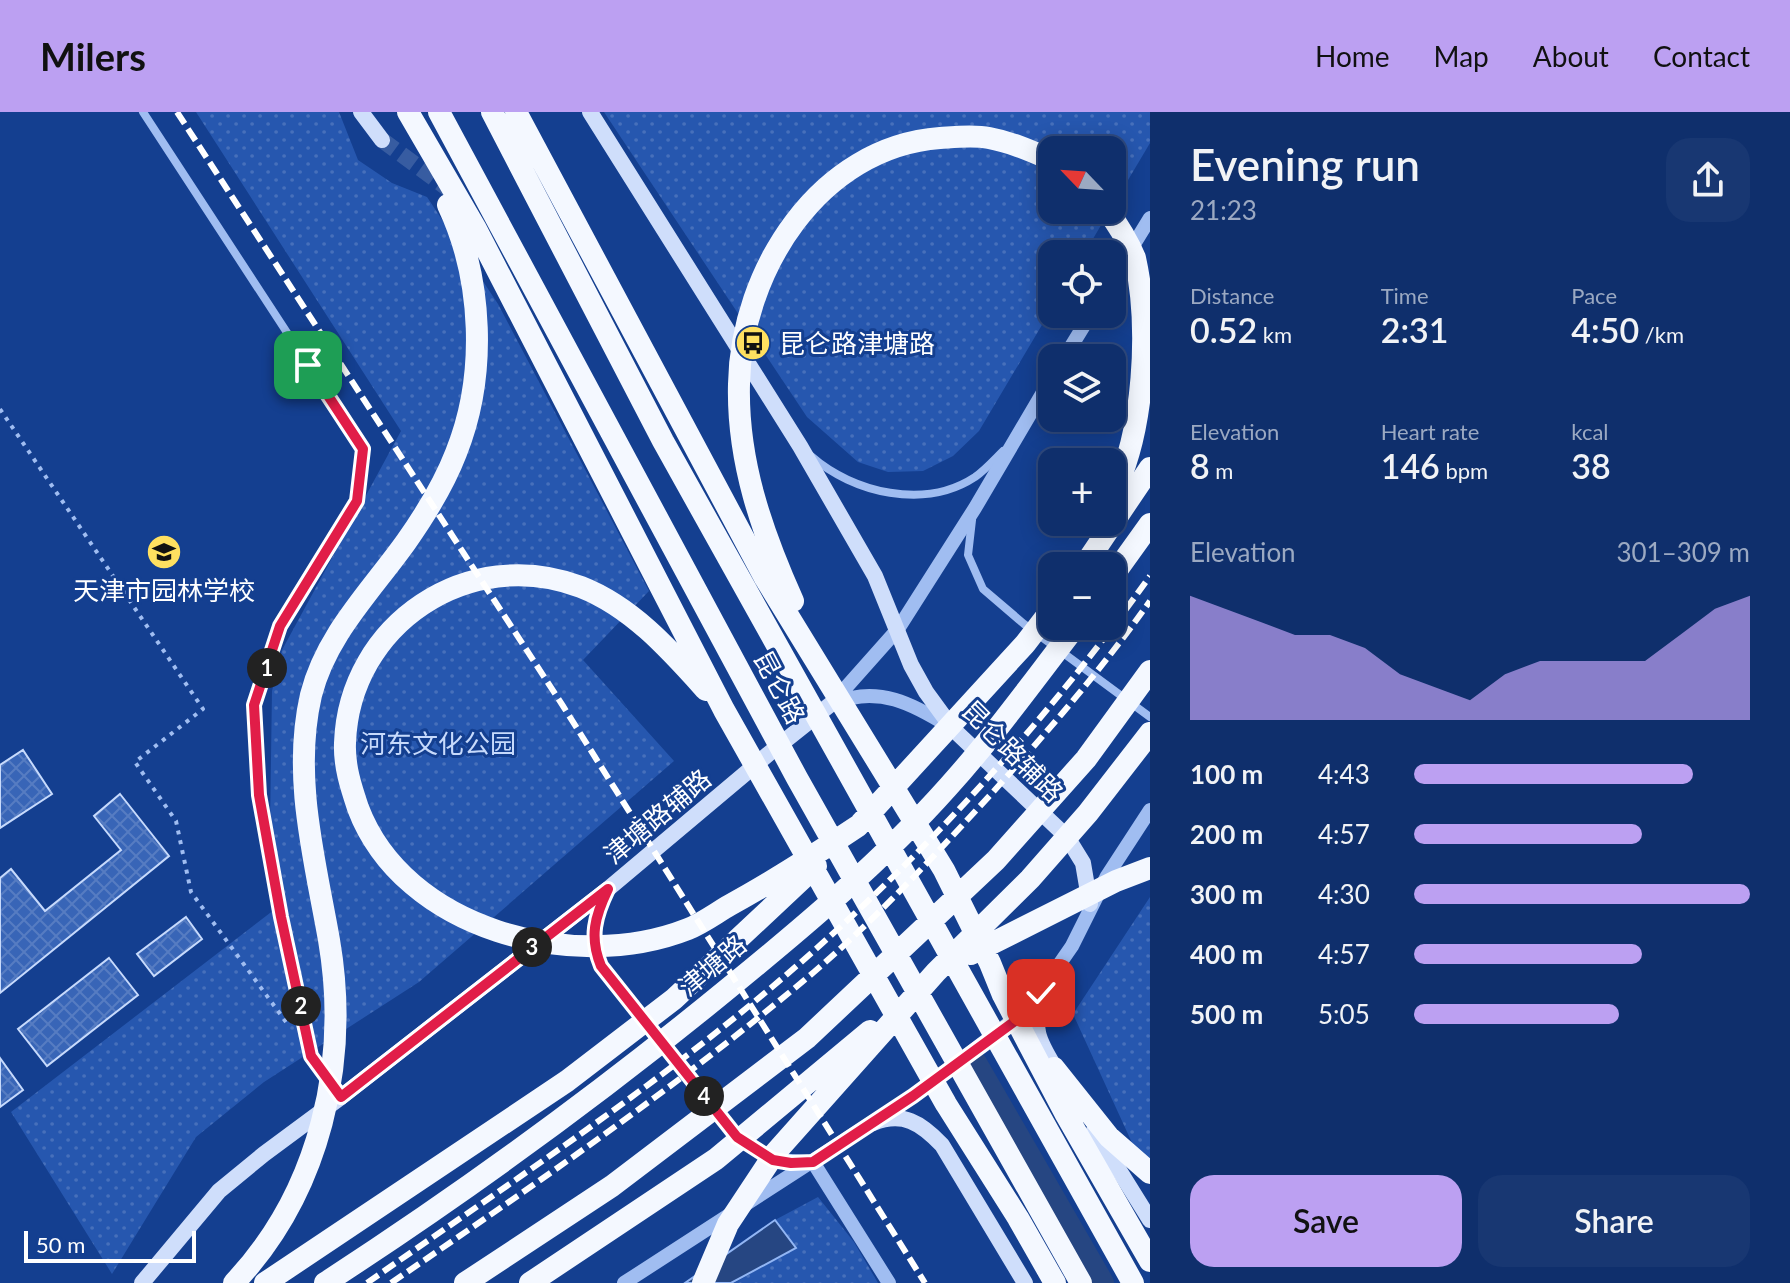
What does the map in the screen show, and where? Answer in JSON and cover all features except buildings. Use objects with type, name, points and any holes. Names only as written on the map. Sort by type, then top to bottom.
[{"type":"highway","points":[[407,112],[476,229],[724,710],[946,1104],[1055,1283]]},
{"type":"highway","points":[[234,1283],[257,1255],[289,1205],[315,1147],[329,1096],[334,1049],[334,986],[304,786],[311,695],[324,659],[343,624],[405,543],[444,478],[457,452],[474,377],[476,302],[463,239],[407,112]]},
{"type":"highway","name":"昆仑路","points":[[439,112],[797,778],[1081,1283]]},
{"type":"highway","name":"昆仑路","points":[[492,112],[663,441],[1133,1283]]},
{"type":"highway","points":[[516,112],[765,578],[831,695],[944,870],[1003,995],[1065,1113],[1150,1261]]},
{"type":"highway","points":[[831,695],[774,558],[752,494],[744,451],[739,382],[743,343],[752,304],[775,250],[801,212],[830,184],[861,163],[890,149],[924,139],[986,137],[1038,154]]},
{"type":"highway","points":[[1115,224],[1136,259],[1148,318],[1148,352],[1137,431],[1126,460]]},
{"type":"highway","points":[[1093,552],[1150,468]]},
{"type":"highway","points":[[1126,557],[1150,524]]},
{"type":"highway","points":[[724,710],[666,648],[615,605],[583,588],[556,579],[507,574],[459,585],[439,594],[406,616],[372,653],[350,704],[344,745],[347,772],[363,821],[376,842],[416,888],[447,909],[485,927],[527,939],[563,944],[628,943],[689,929],[781,878],[858,826]]},
{"type":"highway","points":[[988,683],[1038,611]]},
{"type":"highway","points":[[265,1283],[567,1081],[674,999],[858,826],[1038,627]]},
{"type":"highway","name":"津塘路","points":[[325,1283],[398,1235],[642,1060],[814,916],[897,840],[948,787],[1065,640]]},
{"type":"highway","points":[[465,1283],[612,1186],[807,1038],[996,860],[1086,759],[1150,671]]},
{"type":"highway","points":[[703,1283],[728,1224],[775,1153],[936,972],[1030,879],[1088,813],[1150,733]]},
{"type":"highway","points":[[936,972],[1116,881],[1150,868]]},
{"type":"highway","points":[[1003,995],[1090,1114],[1122,1150],[1150,1173]]},
{"type":"highway","points":[[530,1283],[716,1159],[909,1002]]},
{"type":"highway","points":[[1018,1218],[1044,1283]]},
{"type":"main road","points":[[361,112],[382,140]]},
{"type":"main road","name":"昆仑路辅路","points":[[590,112],[800,446],[875,576],[911,665],[926,692],[953,729],[1067,837],[1083,863],[1090,906]]},
{"type":"main road","name":"津塘路辅路","points":[[142,1283],[219,1191],[608,889],[772,751],[831,695]]},
{"type":"main road","points":[[1041,993],[1035,1017],[1040,1042],[1150,1220]]},
{"type":"main road","points":[[873,1123],[891,1117],[908,1119],[926,1129],[942,1145],[1025,1283]]},
{"type":"street","points":[[143,112],[363,449],[357,501],[280,626],[254,705],[259,795],[311,1056],[341,1097]]},
{"type":"street","points":[[1126,257],[1150,218]]},
{"type":"street","name":"津塘路辅路","points":[[831,695],[898,629],[975,508],[1038,400]]},
{"type":"street","points":[[800,446],[821,465],[856,483],[893,494],[911,495],[933,492],[973,479],[1014,439]]},
{"type":"street","points":[[975,508],[968,555],[983,589],[1031,630],[1150,717]]},
{"type":"street","points":[[831,695],[848,698],[886,696],[909,703],[953,729]]},
{"type":"street","points":[[624,1283],[873,1123],[1015,1021],[1041,993],[1082,928],[1090,906],[1150,810]]},
{"type":"street","points":[[608,889],[597,911],[593,930],[595,951],[601,966],[737,1137],[773,1160],[813,1162]]},
{"type":"street","points":[[813,1162],[889,1283]]},
{"type":"path","points":[[0,409],[203,709],[135,762],[176,821],[191,892],[311,1056]]},
{"type":"green space","name":"河东文化公园","points":[[196,112],[339,112],[358,160],[392,183],[427,197],[498,304],[649,591],[583,660],[674,761],[419,982],[264,1082],[196,1137],[112,1274],[11,1112],[283,903],[270,828],[272,691],[282,650],[401,431]]},
{"type":"green space","points":[[604,112],[1150,112],[1150,143],[1126,183],[1126,136],[1038,136],[1038,224],[1102,224],[1092,240],[1038,240],[1040,328],[979,431],[953,456],[923,471],[888,472],[858,462],[807,417]]},
{"type":"green space","points":[[1150,897],[1150,1182],[1073,1014]]},
{"type":"green space","points":[[818,1197],[854,1242],[878,1283],[734,1283],[796,1248],[775,1220]]},
{"type":"shaded area","points":[[775,1220],[796,1248],[731,1283],[685,1283]]},
{"type":"waterway","points":[[975,1063],[1102,1283]]},
{"type":"tunnel","points":[[382,140],[451,191]]},
{"type":"railway","points":[[177,112],[563,706],[925,1283]]},
{"type":"railway","points":[[367,1283],[653,1081],[817,948],[863,906],[994,771],[1075,676],[1150,576]]},
{"type":"railway","points":[[391,1283],[660,1094],[838,951],[906,885],[1014,769],[1094,675],[1150,601]]},
{"type":"place","name":"昆仑路津塘路","points":[[753,343]]},
{"type":"place","name":"天津市园林学校","points":[[164,552]]},
{"type":"route","points":[[308,365],[363,449],[357,501],[280,626],[254,705],[259,795],[311,1056],[341,1097],[608,889],[597,911],[593,930],[595,951],[601,966],[737,1137],[773,1160],[813,1162],[913,1096],[1015,1021],[1041,993]]}]
